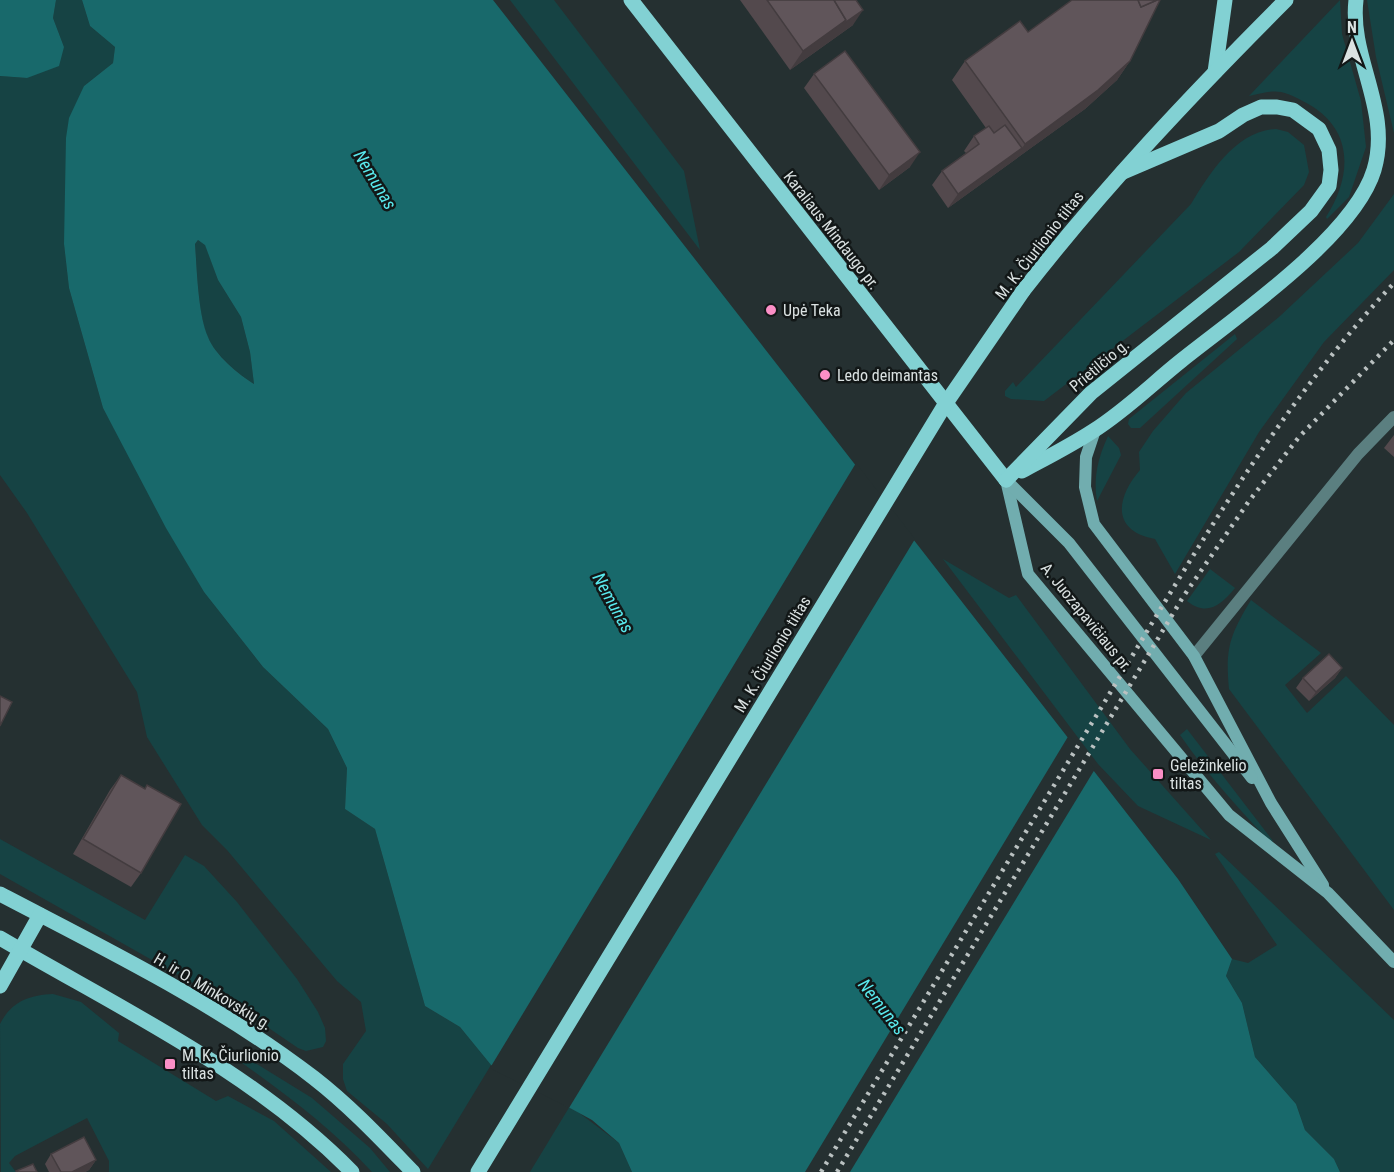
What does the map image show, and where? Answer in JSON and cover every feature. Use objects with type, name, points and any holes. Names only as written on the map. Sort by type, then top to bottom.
[{"type":"main road","name":"Karaliaus Mindaugo pr.","points":[[631,0],[1006,480]]},
{"type":"main road","points":[[1215,72],[1225,0]]},
{"type":"main road","points":[[1122,172],[1286,0]]},
{"type":"main road","points":[[1006,480],[1095,430],[1306,259],[1340,225],[1365,191],[1374,169],[1378,144],[1377,110],[1359,50],[1355,26],[1356,0]]},
{"type":"main road","name":"Prietilčio g.","points":[[1006,480],[1090,393],[1272,248],[1311,211],[1329,186],[1331,170],[1329,150],[1319,129],[1293,110],[1277,106],[1261,107],[1243,115],[1219,131],[1122,172]]},
{"type":"main road","name":"M. K. Čiurlionio tiltas","points":[[478,1172],[946,403],[1023,291],[1122,172]]},
{"type":"main road","name":"A. Juozapavičiaus pr.","points":[[1095,430],[1086,457],[1085,487],[1094,524],[1194,656],[1271,803],[1328,894]]},
{"type":"main road","name":"A. Juozapavičiaus pr.","points":[[1006,480],[1069,543],[1271,803]]},
{"type":"main road","name":"A. Juozapavičiaus pr.","points":[[1006,480],[1028,574],[1229,815],[1328,894],[1394,962]]},
{"type":"main road","name":"H. ir O. Minkovskių g.","points":[[0,894],[131,962],[277,1051],[361,1118],[413,1172]]},
{"type":"main road","points":[[0,986],[22,951],[40,915]]},
{"type":"main road","points":[[0,938],[194,1050],[278,1106],[327,1146],[352,1172]]},
{"type":"street","points":[[1194,656],[1358,454],[1394,417]]},
{"type":"shaded area","points":[[56,0],[82,0],[90,26],[115,47],[113,63],[84,86],[64,244],[69,288],[103,408],[204,592],[263,667],[328,729],[347,768],[345,809],[375,829],[425,1006],[460,1027],[491,1065],[428,1169],[387,1124],[347,1091],[343,1079],[343,1064],[366,1031],[361,1002],[337,981],[227,850],[202,825],[147,737],[137,692],[27,513],[0,475],[0,76],[27,78],[64,47],[53,18]]},
{"type":"shaded area","points":[[510,0],[554,0],[684,171],[700,250]]},
{"type":"shaded area","points":[[1340,0],[1342,34],[1361,101],[1366,147],[1349,197],[1327,219],[1344,172],[1344,156],[1335,128],[1325,116],[1310,105],[1288,94],[1265,92],[1249,96]]},
{"type":"shaded area","points":[[1367,0],[1394,0],[1394,133],[1376,57]]},
{"type":"shaded area","points":[[1276,129],[1288,132],[1304,145],[1309,172],[1304,185],[1239,252],[1044,401],[1011,399],[1005,396],[1005,391],[1013,382],[1016,387],[1191,204],[1216,167],[1237,145],[1249,137]]},
{"type":"shaded area","points":[[1394,194],[1394,270],[1324,342],[1259,432],[1175,574],[1155,539],[1131,529],[1122,512],[1126,491],[1140,470],[1139,452],[1153,431],[1186,393],[1279,317],[1358,243]]},
{"type":"shaded area","points":[[198,240],[205,244],[218,280],[241,317],[250,352],[254,384],[228,364],[208,338],[198,292],[195,244]]},
{"type":"shaded area","points":[[1235,334],[1237,339],[1140,428],[1131,428],[1128,424],[1129,419]]},
{"type":"shaded area","points":[[1108,436],[1119,448],[1121,455],[1097,501],[1097,468]]},
{"type":"shaded area","points":[[943,559],[1009,598],[1016,595],[1130,749],[1211,840],[1138,806],[1098,764]]},
{"type":"shaded area","points":[[1210,569],[1235,588],[1213,607],[1194,606],[1187,601]]},
{"type":"shaded area","points":[[1251,600],[1321,653],[1285,685],[1307,713],[1346,676],[1394,725],[1394,910],[1229,689],[1228,663],[1231,642],[1238,623]]},
{"type":"shaded area","points":[[1187,729],[1273,841],[1270,842],[1258,829],[1201,763],[1180,735]]},
{"type":"shaded area","points":[[0,839],[145,920],[185,855],[204,866],[237,902],[297,979],[318,1012],[325,1028],[326,1041],[323,1047],[306,1051],[298,1048],[251,1016],[0,874]]},
{"type":"shaded area","points":[[1219,852],[1394,1020],[1394,1172],[1340,1172],[1334,1159],[1305,1130],[1296,1104],[1255,1057],[1242,1003],[1226,976],[1232,959],[1248,963],[1277,945],[1215,854]]},
{"type":"shaded area","points":[[53,994],[81,1002],[119,1033],[118,1041],[216,1101],[228,1096],[274,1121],[331,1172],[109,1172],[109,1161],[87,1118],[15,1156],[9,1163],[16,1172],[1,1172],[0,1024],[4,1016],[22,1001]]},
{"type":"shaded area","points":[[229,1047],[312,1098],[370,1148],[390,1172],[372,1172],[339,1139],[285,1094],[228,1053]]},
{"type":"shaded area","points":[[570,1106],[619,1143],[632,1172],[530,1172]]},
{"type":"water","points":[[0,0],[56,0],[53,18],[64,47],[59,66],[27,78],[0,76]]},
{"type":"water","name":"Nemunas","points":[[82,0],[493,0],[1178,879],[1232,959],[1226,976],[1242,1003],[1255,1057],[1296,1104],[1305,1130],[1334,1159],[1340,1172],[632,1172],[619,1143],[592,1120],[491,1065],[460,1027],[425,1006],[375,829],[345,809],[347,768],[328,729],[263,667],[204,592],[166,528],[103,408],[69,288],[64,244],[66,138],[69,118],[84,86],[113,63],[115,47],[90,26]],"holes":[[[198,240],[205,245],[218,280],[241,317],[250,352],[254,384],[228,364],[216,351],[208,337],[200,304],[195,244]]]},
{"type":"pier","points":[[856,463],[915,539],[569,1108],[490,1068]]},
{"type":"pier","points":[[1069,735],[1095,769],[850,1172],[805,1172]]},
{"type":"building","points":[[767,0],[834,0],[846,20],[803,51]]},
{"type":"building","points":[[834,0],[856,0],[863,10],[843,24],[846,20]]},
{"type":"building","points":[[1072,0],[1138,0],[1141,7],[1160,0],[1130,61],[1098,90],[1025,144],[965,61],[1020,21],[1028,32]]},
{"type":"building","points":[[1138,0],[1157,0],[1141,7]]},
{"type":"building","points":[[845,51],[920,152],[889,175],[814,74]]},
{"type":"building","points":[[1005,125],[1022,148],[958,194],[942,171],[979,144],[974,136],[989,126],[994,133]]},
{"type":"building","points":[[1329,654],[1342,668],[1316,692],[1303,678]]},
{"type":"building","points":[[0,696],[12,702],[0,726]]},
{"type":"building","points":[[121,775],[145,789],[147,785],[181,804],[141,873],[83,839]]},
{"type":"building","points":[[84,1137],[96,1160],[72,1172],[61,1172],[51,1154]]},
{"type":"building","points":[[33,1164],[37,1172],[16,1171]]},
{"type":"railway","points":[[821,1172],[1205,536],[1275,431],[1313,380],[1352,330],[1394,283]]},
{"type":"railway","points":[[837,1172],[1183,597],[1249,501],[1299,437],[1394,340]]},
{"type":"place","name":"Upė Teka","points":[[771,310]]},
{"type":"place","name":"Ledo deimantas","points":[[825,375]]},
{"type":"place","name":"Geležinkelio tiltas","points":[[1158,774]]},
{"type":"place","name":"M. K. Čiurlionio tiltas","points":[[170,1064]]}]
